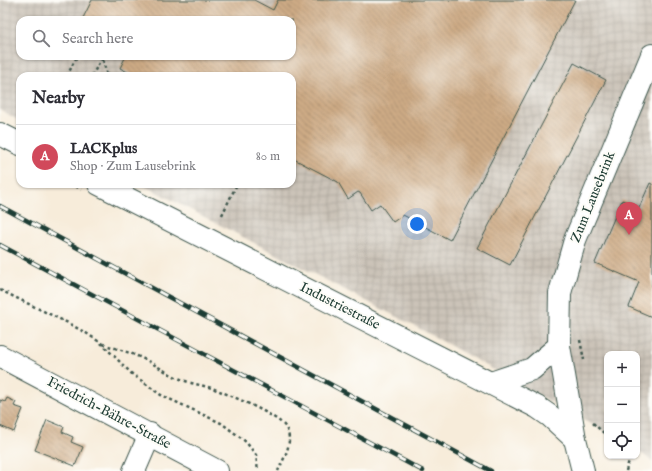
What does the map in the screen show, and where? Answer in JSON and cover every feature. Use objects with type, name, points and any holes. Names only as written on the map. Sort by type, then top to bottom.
[{"type":"street","name":"Zum Lausebrink","points":[[583,471],[575,439],[558,346],[560,293],[574,240],[652,55]]},
{"type":"street","points":[[0,134],[16,142]]},
{"type":"street","name":"Industriestraße","points":[[107,188],[537,407],[550,416],[575,439]]},
{"type":"street","points":[[491,383],[532,368],[558,346]]},
{"type":"street","name":"Friedrich-Bähre-Straße","points":[[0,356],[150,434],[217,471]]},
{"type":"street","points":[[134,471],[150,434]]},
{"type":"path","points":[[69,72],[76,60]]},
{"type":"path","points":[[94,72],[101,60]]},
{"type":"path","points":[[102,60],[106,72]]},
{"type":"path","points":[[222,215],[235,188]]},
{"type":"path","points":[[0,290],[68,323],[101,343],[138,356],[182,380],[211,388],[262,410],[278,420],[286,427],[289,435],[289,443],[285,457],[278,471]]},
{"type":"path","points":[[580,335],[584,363]]},
{"type":"path","points":[[101,343],[132,374],[161,395],[221,423],[246,442],[256,455],[258,471]]},
{"type":"path","points":[[593,423],[604,433]]},
{"type":"path","points":[[626,471],[629,459]]},
{"type":"shaded area","points":[[0,0],[652,0],[652,461],[640,452],[640,351],[604,351],[604,431],[424,331],[149,188],[296,188],[296,72],[16,72],[16,119],[0,110]]},
{"type":"building","points":[[92,0],[254,0],[273,10],[278,0],[575,0],[450,240],[403,215],[393,222],[380,204],[371,210],[358,192],[348,199],[338,182],[296,160],[296,72],[128,72],[120,68],[124,60],[296,60],[296,16],[84,16]]},
{"type":"building","points":[[574,63],[606,80],[510,265],[477,248]]},
{"type":"building","points":[[650,183],[652,184],[652,317],[629,307],[639,282],[595,263],[622,200],[639,208]]},
{"type":"building","points":[[7,398],[16,402],[14,406],[23,409],[14,432],[0,426],[0,400],[5,402]]},
{"type":"building","points":[[47,420],[64,427],[62,432],[73,437],[71,442],[83,447],[75,466],[35,450]]},
{"type":"railway","points":[[0,206],[491,471]]},
{"type":"railway","points":[[0,245],[423,471]]},
{"type":"place","name":"LACKplus","points":[[629,235]]}]
